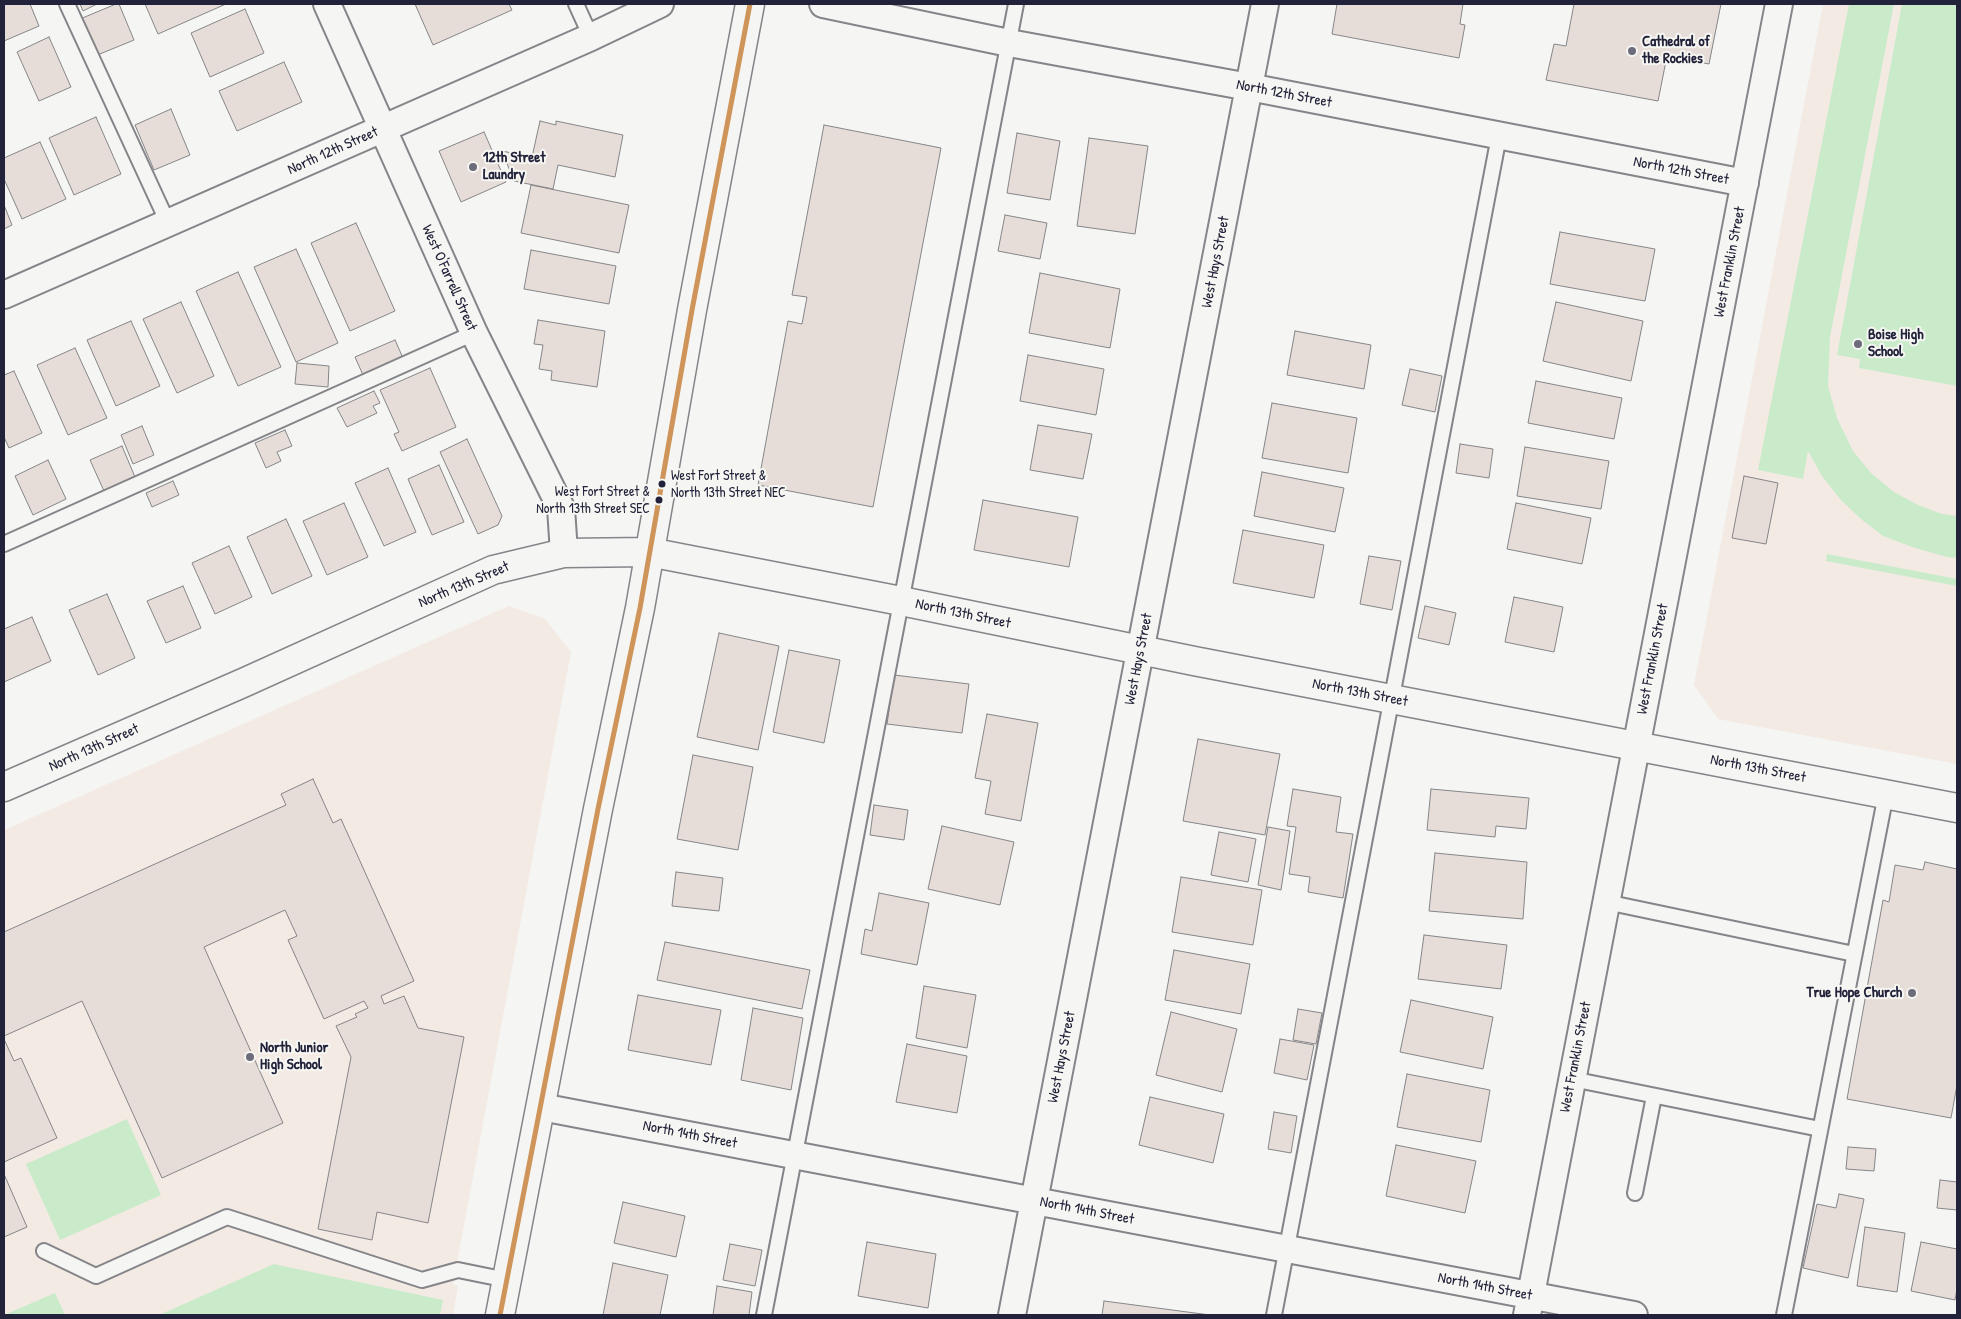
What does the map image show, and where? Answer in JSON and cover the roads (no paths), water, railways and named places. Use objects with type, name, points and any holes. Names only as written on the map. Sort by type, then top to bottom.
[{"type":"street","name":"West O'Farrell Street","points":[[327,4],[474,333],[561,508],[564,553]]},
{"type":"street","name":"North 12th Street","points":[[4,295],[591,37],[660,4]]},
{"type":"street","points":[[500,1315],[598,808],[640,608],[692,310],[750,4]]},
{"type":"street","name":"North 12th Street","points":[[823,4],[1009,43],[1249,87],[1745,183]]},
{"type":"street","name":"West Hays Street","points":[[1012,1315],[1266,4]]},
{"type":"street","name":"West Franklin Street","points":[[1529,1306],[1779,4]]},
{"type":"street","name":"North 13th Street","points":[[4,787],[243,683],[493,570],[564,553],[649,552],[1141,650],[1957,808]]},
{"type":"street","name":"North 14th Street","points":[[541,1107],[1287,1249],[1529,1306],[1634,1315]]},
{"type":"lane","points":[[67,4],[168,223]]},
{"type":"lane","points":[[576,4],[591,37]]},
{"type":"lane","points":[[764,1315],[1016,4]]},
{"type":"lane","points":[[1274,1315],[1499,136]]},
{"type":"lane","points":[[4,544],[474,333]]},
{"type":"lane","points":[[1784,1315],[1886,794]]},
{"type":"lane","points":[[1606,902],[1854,954]]},
{"type":"lane","points":[[1572,1079],[1820,1129]]},
{"type":"lane","points":[[1635,1193],[1654,1096]]},
{"type":"lane","points":[[44,1251],[96,1276],[227,1217],[422,1280],[458,1270],[507,1280]]},
{"type":"place","name":"Cathedral of the Rockies","points":[[1632,51]]},
{"type":"place","name":"12th Street Laundry","points":[[473,167]]},
{"type":"place","name":"Boise High School","points":[[1858,344]]},
{"type":"place","name":"West Fort Street & North 13th Street NEC","points":[[662,484]]},
{"type":"place","name":"West Fort Street & North 13th Street SEC","points":[[659,500]]},
{"type":"place","name":"True Hope Church","points":[[1912,993]]},
{"type":"place","name":"North Junior High School","points":[[250,1057]]}]
